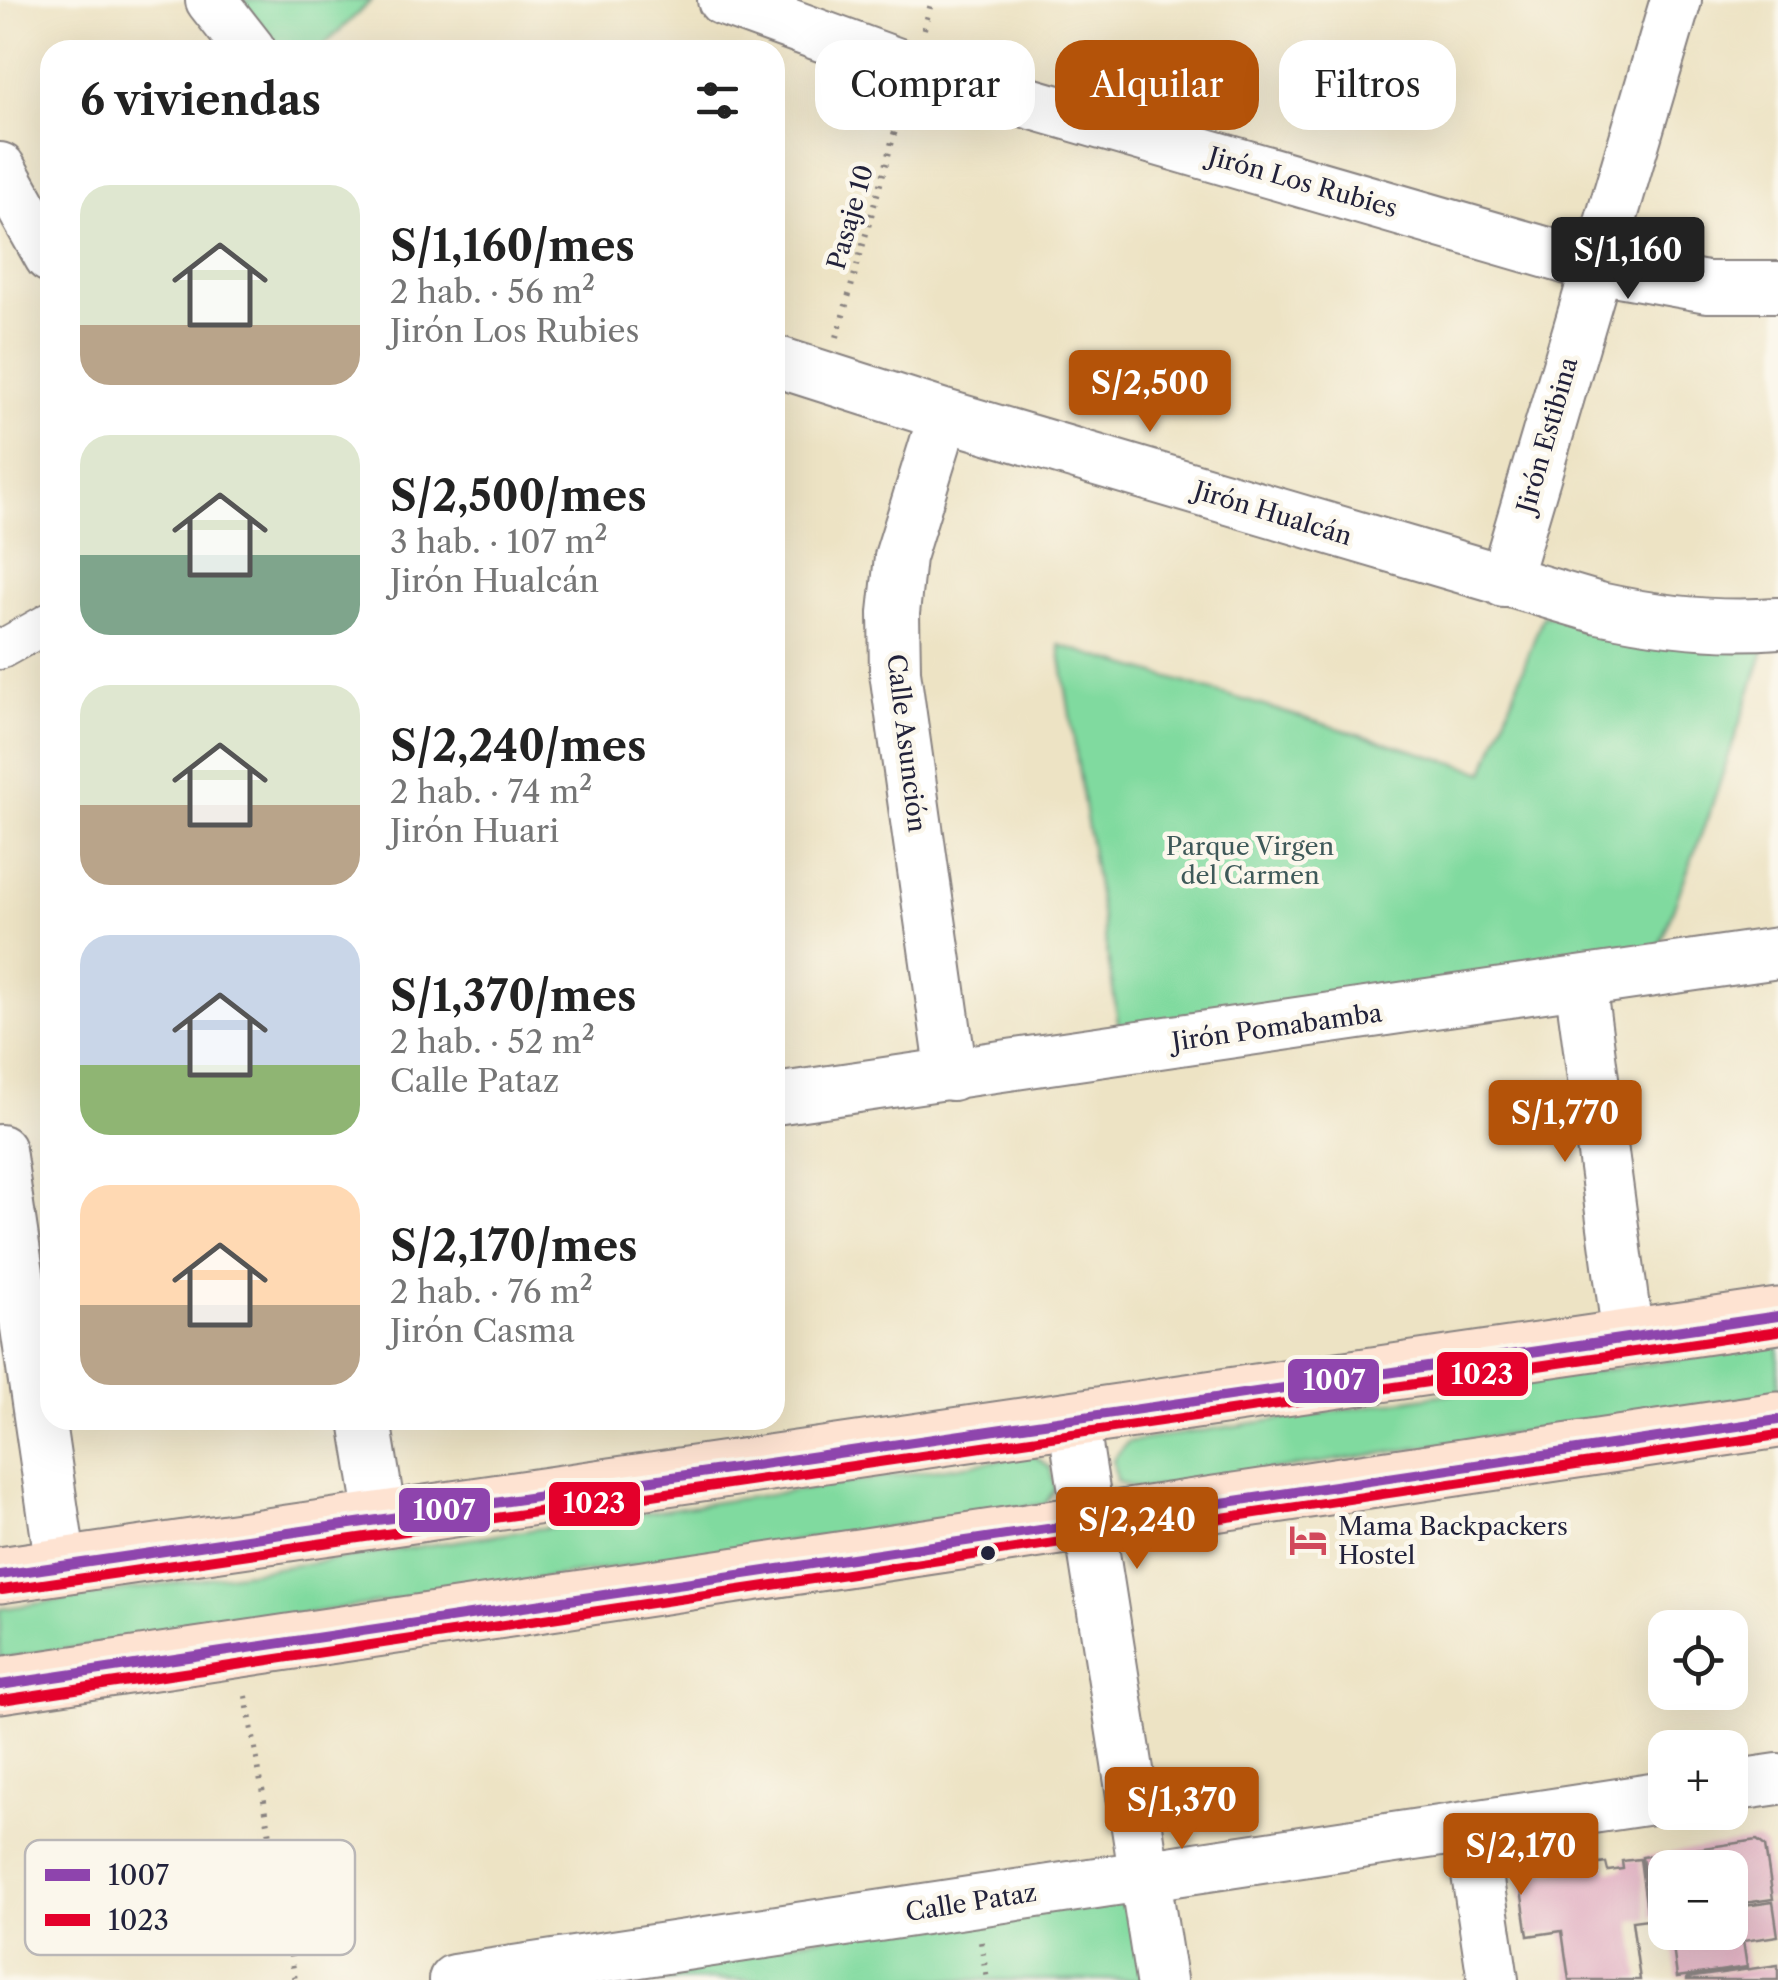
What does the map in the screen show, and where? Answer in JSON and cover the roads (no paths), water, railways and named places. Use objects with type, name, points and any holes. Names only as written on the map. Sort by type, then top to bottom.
[{"type":"main road","points":[[0,1575],[1778,1316]]},
{"type":"main road","points":[[0,1686],[1778,1420]]},
{"type":"street","points":[[210,0],[242,40]]},
{"type":"street","name":"Jirón Los Rubies","points":[[722,0],[912,69],[1596,267],[1707,288],[1778,288]]},
{"type":"street","name":"Jirón Estibina","points":[[1504,582],[1676,0]]},
{"type":"street","points":[[0,168],[40,239]]},
{"type":"street","name":"Jirón Hualcán","points":[[785,364],[1504,582],[1650,619],[1707,624],[1778,623]]},
{"type":"street","name":"Calle Asunción","points":[[944,415],[900,558],[894,613],[895,672],[952,1076]]},
{"type":"street","points":[[0,650],[40,628]]},
{"type":"street","name":"Jirón Pomabamba","points":[[785,1098],[1778,953]]},
{"type":"street","points":[[1580,982],[1628,1338]]},
{"type":"street","points":[[0,1150],[40,1423]]},
{"type":"street","points":[[1073,1420],[1161,1980]]},
{"type":"street","points":[[41,1430],[61,1566]]},
{"type":"street","points":[[367,1430],[380,1518]]},
{"type":"street","points":[[1748,1783],[1778,1779]]},
{"type":"street","name":"Calle Pataz","points":[[454,1980],[1648,1800]]},
{"type":"street","points":[[1470,1828],[1492,1980]]},
{"type":"place","name":"Mama Backpackers Hostel","points":[[1308,1540]]},
{"type":"park label","name":"Parque Virgen del Carmen","points":[[1250,860]]}]
